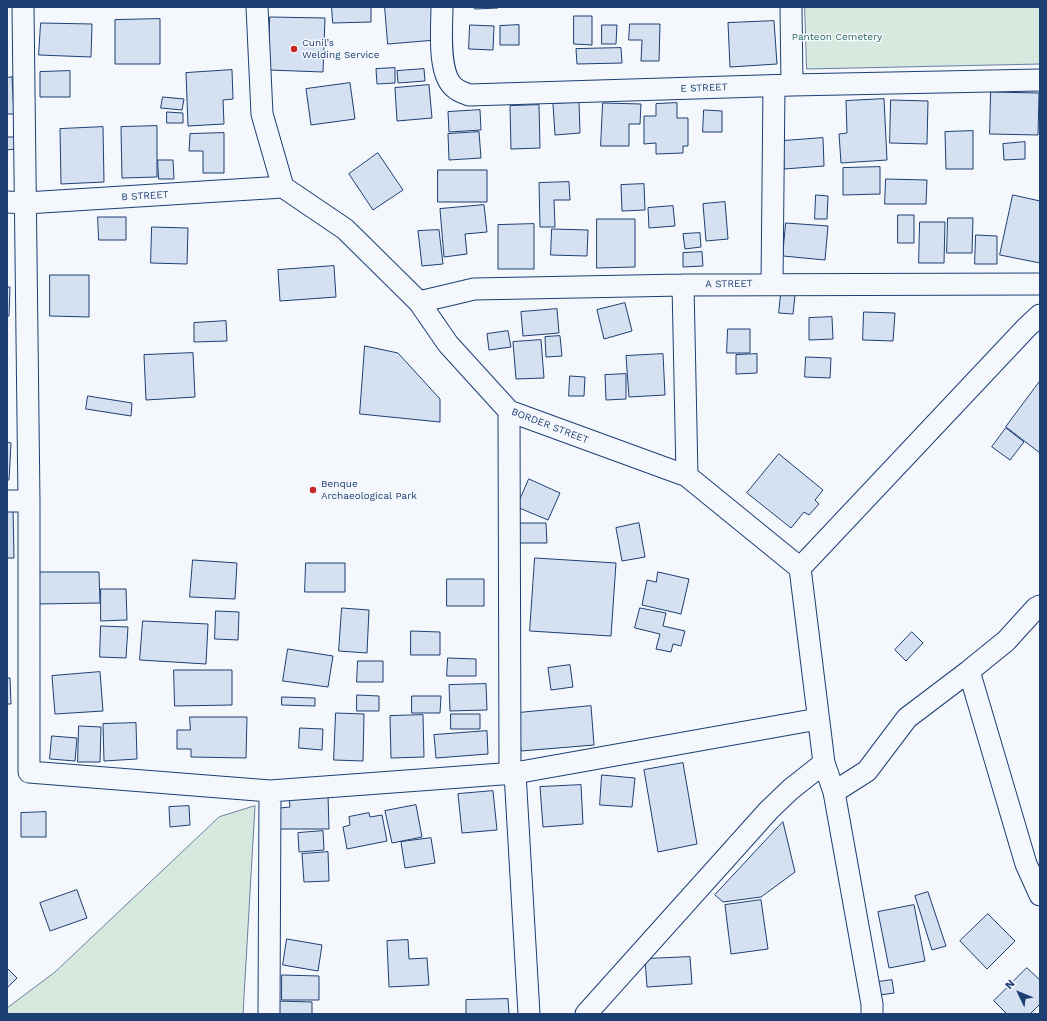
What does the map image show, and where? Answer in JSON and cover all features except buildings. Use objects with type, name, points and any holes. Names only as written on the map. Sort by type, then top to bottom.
[{"type":"street","points":[[23,7],[16,203],[29,501],[29,772],[270,791],[513,774],[818,719]]},
{"type":"street","points":[[258,7],[262,114],[283,187]]},
{"type":"street","name":"E STREET","points":[[442,7],[442,60],[449,82],[454,88],[469,95],[1040,80]]},
{"type":"street","points":[[772,284],[783,86],[791,7]]},
{"type":"street","name":"B STREET","points":[[16,203],[283,187]]},
{"type":"street","name":"BORDER STREET","points":[[283,187],[346,229],[418,302],[448,344],[509,411],[687,476],[800,568]]},
{"type":"street","name":"A STREET","points":[[418,302],[474,290],[772,284],[1040,284]]},
{"type":"street","points":[[683,285],[687,476]]},
{"type":"street","points":[[872,1014],[872,1004],[834,792],[824,763],[800,568],[1040,315]]},
{"type":"street","points":[[509,411],[513,774],[529,1014]]},
{"type":"street","points":[[7,501],[29,501]]},
{"type":"street","points":[[834,792],[867,771],[907,718],[1006,641],[1036,608],[1040,606]]},
{"type":"street","points":[[969,671],[1026,864],[1040,895]]},
{"type":"street","points":[[586,1014],[769,810],[791,789],[824,763]]},
{"type":"street","points":[[269,1014],[270,791]]},
{"type":"green space","name":"Panteon Cemetery","points":[[805,7],[1040,7],[1040,64],[807,69]]},
{"type":"green space","points":[[255,806],[243,1014],[7,1014],[7,1008],[55,972],[219,817]]},
{"type":"place","name":"Cunil’s Welding Service","points":[[294,49]]},
{"type":"place","name":"Benque Archaeological Park","points":[[313,490]]}]
